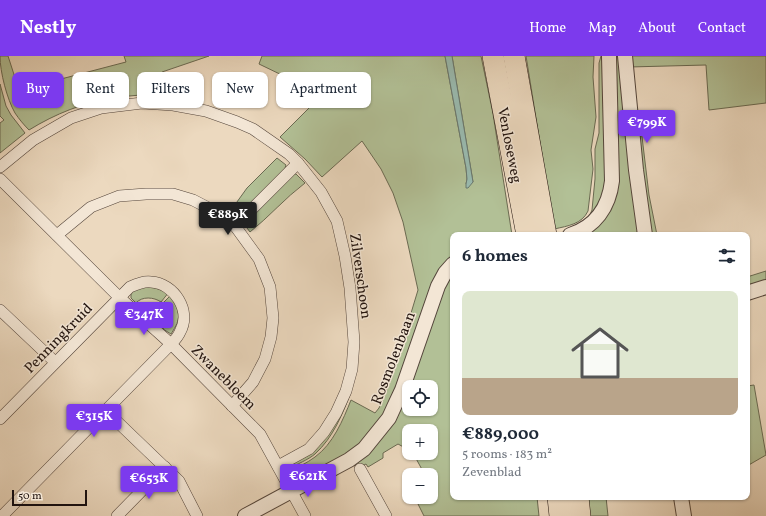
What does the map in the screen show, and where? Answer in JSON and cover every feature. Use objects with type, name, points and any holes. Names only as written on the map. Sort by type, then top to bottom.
[{"type":"highway","name":"Venloseweg","points":[[493,56],[526,232]]},
{"type":"highway","name":"Venloseweg","points":[[514,56],[545,232]]},
{"type":"highway","points":[[558,500],[560,516]]},
{"type":"highway","points":[[578,500],[580,516]]},
{"type":"street","points":[[576,232],[596,220],[605,207],[611,191],[609,56]]},
{"type":"street","points":[[625,56],[636,170],[645,232]]},
{"type":"street","name":"Zilverschoon","points":[[0,167],[33,140],[71,118],[101,108],[142,103],[206,111],[237,122],[253,129],[289,154],[298,163],[321,192],[337,222],[345,256],[350,288],[354,342],[352,369],[346,392],[336,413],[324,432],[309,449],[278,466]]},
{"type":"street","points":[[235,226],[298,163]]},
{"type":"street","name":"Zwanebloem","points":[[0,179],[119,297],[171,344],[260,434],[305,516]]},
{"type":"street","points":[[57,235],[91,208],[119,196],[146,194],[173,194],[193,200],[220,214],[235,226],[260,259],[270,286],[273,318],[271,337],[265,359],[252,382],[232,406]]},
{"type":"street","name":"Rosmolenbaan","points":[[245,516],[349,460],[364,449],[389,418],[402,390],[438,286],[450,267]]},
{"type":"street","name":"Penningkruid","points":[[0,419],[130,286],[142,282],[152,282],[166,286],[173,290],[181,303],[184,319],[181,332],[2,516]]},
{"type":"street","points":[[750,292],[766,287]]},
{"type":"street","points":[[0,310],[55,362]]},
{"type":"street","points":[[105,410],[179,481],[197,516]]},
{"type":"street","points":[[117,516],[165,467]]},
{"type":"street","points":[[360,468],[386,516]]},
{"type":"street","points":[[681,500],[684,516]]},
{"type":"green space","points":[[0,56],[8,56],[13,72],[12,106],[7,93]]},
{"type":"green space","points":[[124,56],[209,56],[162,72],[137,72],[137,95],[129,96],[129,72],[88,72],[126,62]]},
{"type":"green space","points":[[262,56],[445,56],[466,168],[466,184],[473,182],[452,56],[481,56],[493,114],[512,232],[450,232],[450,266],[412,348],[384,416],[359,447],[296,483],[287,477],[290,475],[290,471],[312,459],[321,452],[332,439],[351,400],[375,413],[379,408],[392,376],[418,290],[403,222],[393,193],[381,169],[362,141],[322,177],[305,159],[280,137],[309,108],[371,108],[371,72],[276,72],[259,64]]},
{"type":"green space","points":[[526,56],[594,56],[593,77],[596,117],[591,150],[593,169],[588,211],[578,222],[554,229]]},
{"type":"green space","points":[[601,56],[604,56],[606,178],[604,196],[589,217],[592,210],[595,179],[595,149],[599,133],[599,63]]},
{"type":"green space","points":[[615,56],[622,56],[638,232],[587,232],[609,211]]},
{"type":"green space","points":[[628,56],[766,56],[766,103],[709,110],[706,65],[629,67]]},
{"type":"green space","points":[[72,76],[72,108],[76,108],[59,114],[29,130],[13,108],[64,108],[64,78]]},
{"type":"green space","points":[[0,84],[6,106],[25,133],[0,153],[0,123],[4,120],[0,116]]},
{"type":"green space","points":[[636,120],[640,120],[649,195],[656,232],[648,232]]},
{"type":"green space","points":[[277,158],[286,165],[285,168],[240,216],[234,216],[229,213],[247,188]]},
{"type":"green space","points":[[293,174],[296,174],[305,183],[250,232],[244,224]]},
{"type":"green space","points":[[766,271],[766,280],[750,285],[750,276]]},
{"type":"green space","points":[[450,278],[450,500],[537,500],[539,516],[424,516],[418,504],[438,504],[438,468],[421,468],[417,460],[438,460],[438,424],[402,424],[402,446],[398,444],[383,453],[383,458],[368,467],[366,464],[358,468],[352,463],[369,449]]},
{"type":"green space","points":[[145,285],[169,292],[161,302],[155,299],[145,298],[136,303],[131,298],[131,291]]},
{"type":"green space","points":[[172,294],[177,308],[178,320],[171,334],[163,329],[167,316],[166,310],[162,304]]},
{"type":"green space","points":[[754,385],[766,455],[750,464],[750,386]]},
{"type":"green space","points":[[351,392],[337,425],[327,441],[315,454],[288,469],[288,465],[309,455]]},
{"type":"green space","points":[[587,500],[606,500],[608,516],[589,516]]},
{"type":"water","points":[[445,56],[452,56],[473,182],[468,188],[466,188],[466,168]]}]
